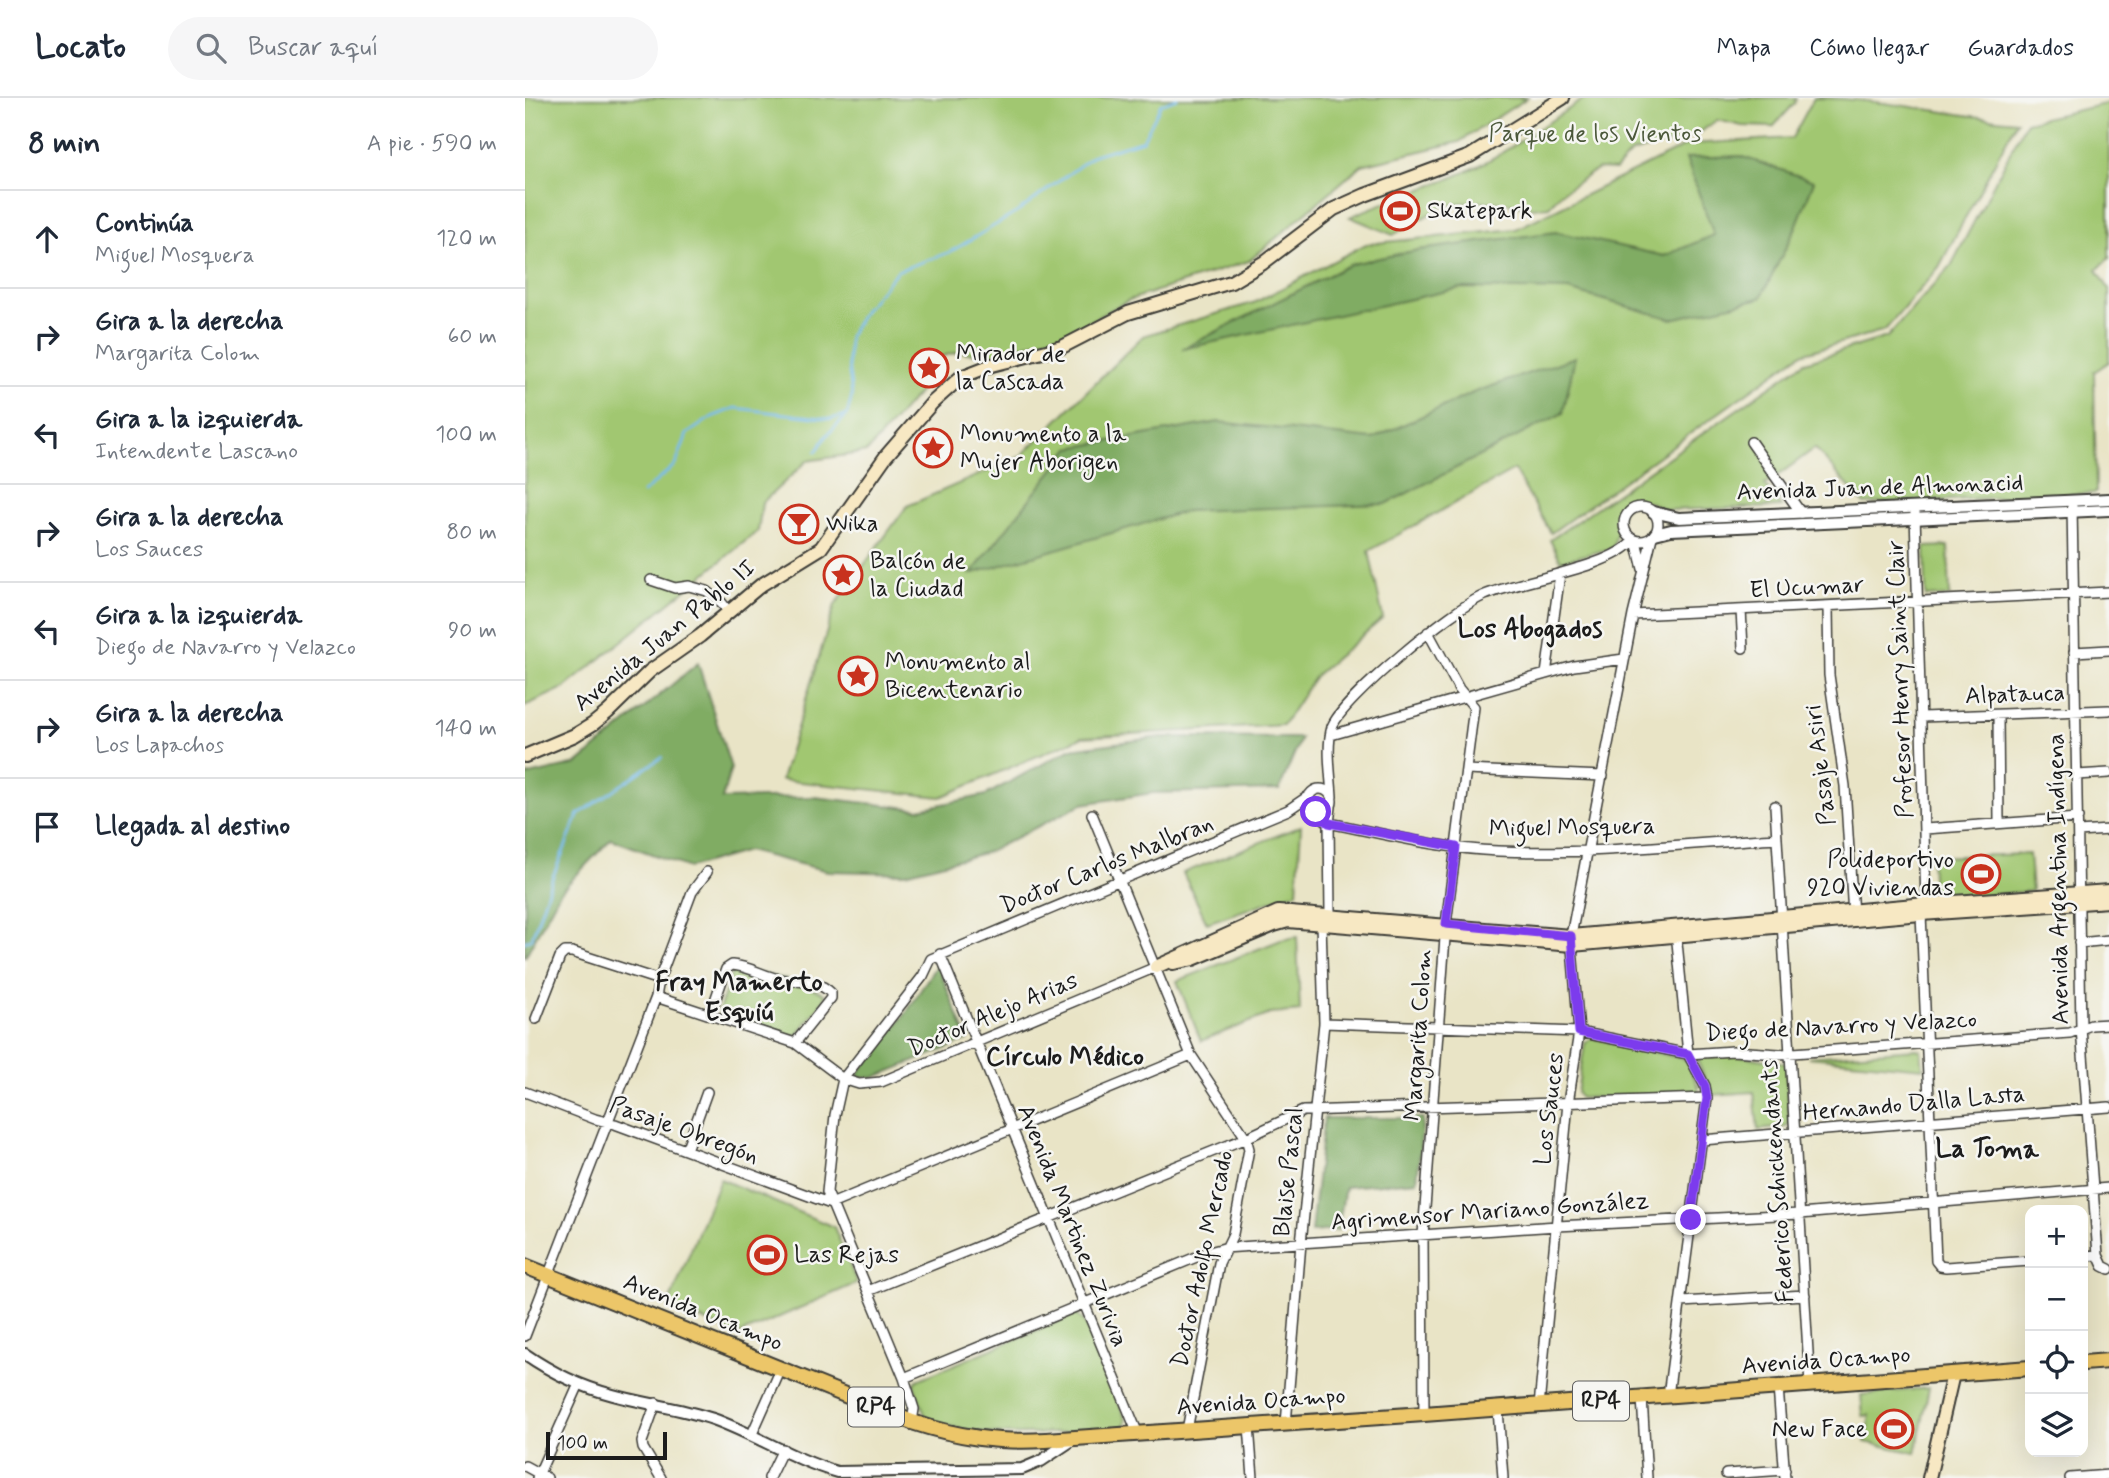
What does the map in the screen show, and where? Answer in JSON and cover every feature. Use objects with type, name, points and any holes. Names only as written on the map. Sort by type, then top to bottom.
[{"type":"main road","name":"Avenida Juan Pablo II","points":[[525,756],[575,735],[593,724],[649,671],[700,636],[774,575],[821,548],[892,449],[932,403],[961,377],[992,365],[1062,347],[1128,313],[1231,282],[1263,263],[1334,209],[1356,198],[1470,156],[1563,98]]},
{"type":"main road","points":[[2079,899],[2109,891]]},
{"type":"main road","points":[[1156,967],[1193,959],[1281,922],[1325,919],[1572,940],[1923,909],[2079,899],[2109,901]]},
{"type":"main road","name":"Avenida Ocampo","points":[[525,1266],[912,1422],[950,1434],[984,1440],[1038,1441],[1424,1415],[2025,1367]]},
{"type":"main road","points":[[2088,1363],[2109,1361]]},
{"type":"main road","points":[[1929,1478],[1952,1374]]},
{"type":"street","points":[[1751,442],[1801,513]]},
{"type":"street","points":[[1325,919],[1332,797],[1331,735],[1336,719],[1342,710],[1428,632],[1459,608],[1484,595],[1560,574],[1615,554],[1635,540],[1665,530],[1915,513],[2072,506],[2109,499]]},
{"type":"street","points":[[2072,506],[2109,510]]},
{"type":"street","name":"Avenida Argentina Indígena","points":[[2072,506],[2081,1028],[2098,1255]]},
{"type":"street","points":[[1615,554],[1622,542],[1625,518],[1632,509],[1643,507],[1653,512],[1658,525],[1653,535]]},
{"type":"street","name":"Avenida Juan de Almonacid","points":[[1653,512],[1679,518],[1801,513],[1915,513]]},
{"type":"street","name":"Profesor Henry Saint Clair","points":[[1915,513],[1925,829],[1923,909],[1926,1043],[1936,1261],[1940,1266],[2025,1261]]},
{"type":"street","points":[[1624,527],[1626,533],[1635,540]]},
{"type":"street","name":"Los Sauces","points":[[1539,1406],[1568,1103],[1579,1032],[1572,940],[1624,659],[1653,535]]},
{"type":"street","name":"Los Sauces","points":[[1635,540],[1643,571]]},
{"type":"street","points":[[1546,674],[1560,574]]},
{"type":"street","points":[[651,580],[675,588],[689,586],[706,591],[729,611]]},
{"type":"street","name":"El Ucumar","points":[[1633,615],[2109,592]]},
{"type":"street","name":"Pasaje Asiri","points":[[1828,607],[1829,675],[1845,786],[1853,915]]},
{"type":"street","points":[[1741,610],[1743,648]]},
{"type":"street","name":"Margarita Colom","points":[[1424,1415],[1423,1235],[1446,930],[1474,707],[1459,689],[1428,632]]},
{"type":"street","points":[[2074,652],[2109,650]]},
{"type":"street","points":[[1331,735],[1574,666],[1624,659]]},
{"type":"street","name":"Alpatauca","points":[[1922,717],[2109,710]]},
{"type":"street","points":[[1998,715],[1999,823]]},
{"type":"street","points":[[1329,823],[1313,810],[1308,802],[1313,792],[1327,779],[1331,769]]},
{"type":"street","points":[[1466,770],[1603,776]]},
{"type":"street","points":[[2077,775],[2109,773]]},
{"type":"street","points":[[1313,792],[1326,789],[1332,797]]},
{"type":"street","name":"Doctor Carlos Malbran","points":[[940,954],[1288,810],[1313,792]]},
{"type":"street","name":"Federico Schickendants","points":[[1775,806],[1810,1385]]},
{"type":"street","points":[[1313,810],[1324,813],[1331,807]]},
{"type":"street","name":"Doctor Carlos Malbran","points":[[1288,810],[1313,810]]},
{"type":"street","points":[[1092,814],[1191,1055],[1246,1138]]},
{"type":"street","points":[[1925,829],[2078,818]]},
{"type":"street","name":"Miguel Mosquera","points":[[1329,823],[1456,847],[1498,851],[1590,850],[1776,838]]},
{"type":"street","points":[[2078,832],[2109,830]]},
{"type":"street","points":[[525,1336],[656,997],[659,980],[692,892],[708,872]]},
{"type":"street","name":"Blaise Pascal","points":[[1286,1424],[1301,1243],[1324,1023],[1325,919]]},
{"type":"street","points":[[1668,1396],[1707,1098],[1705,1086],[1688,1054],[1676,931]]},
{"type":"street","points":[[2079,943],[2109,940]]},
{"type":"street","points":[[536,1019],[560,957],[565,952],[659,980]]},
{"type":"street","points":[[912,1422],[914,1409],[904,1378],[827,1192],[835,1115],[843,1079],[923,976],[931,959],[940,954]]},
{"type":"street","name":"Avenida Martinez Zurivia","points":[[940,954],[1137,1434]]},
{"type":"street","points":[[710,1015],[726,969],[732,965],[779,979],[814,982],[828,989],[831,998],[795,1043]]},
{"type":"street","name":"Doctor Alejo Arias","points":[[843,1079],[859,1084],[881,1082],[1156,967]]},
{"type":"street","points":[[656,997],[795,1043],[843,1079]]},
{"type":"street","name":"Diego de Navarro y Velazco","points":[[1324,1023],[1579,1032],[1688,1054],[1733,1051],[1789,1053],[2070,1032],[2109,1024]]},
{"type":"street","points":[[831,1204],[1191,1055]]},
{"type":"street","name":"Pasaje Obregón","points":[[525,1092],[831,1204]]},
{"type":"street","points":[[687,1150],[707,1092]]},
{"type":"street","points":[[868,1291],[1246,1138],[1291,1116],[1314,1109],[1707,1098]]},
{"type":"street","name":"Hernando Dalla Lasta","points":[[1702,1140],[2109,1107]]},
{"type":"street","name":"Doctor Adolfo Mercado","points":[[1187,1430],[1219,1263],[1233,1234],[1249,1149],[1246,1138]]},
{"type":"street","name":"Agrimensor Mariano González","points":[[904,1378],[1206,1253],[1224,1248],[1557,1226],[1800,1214],[2109,1188]]},
{"type":"street","points":[[2088,1256],[2098,1255],[2103,1266],[2109,1269]]},
{"type":"street","points":[[1681,1303],[1805,1295]]},
{"type":"street","points":[[525,1354],[579,1384],[614,1395],[683,1409],[752,1434],[819,1467],[837,1472],[1021,1473],[1076,1438]]},
{"type":"street","points":[[752,1434],[781,1369]]},
{"type":"street","points":[[525,1466],[541,1477],[579,1384]]},
{"type":"street","points":[[1726,1474],[1785,1474],[1777,1387]]},
{"type":"street","points":[[1642,1398],[1647,1478]]},
{"type":"street","points":[[656,1403],[642,1442],[661,1478]]},
{"type":"street","points":[[1498,1409],[1503,1478]]},
{"type":"street","points":[[1249,1426],[1253,1478]]},
{"type":"street","points":[[1038,1441],[1043,1446],[1041,1461]]},
{"type":"street","points":[[769,1478],[783,1449]]},
{"type":"street","points":[[2070,1478],[2109,1475]]},
{"type":"green space","points":[[525,98],[1527,98],[1459,142],[1362,165],[1249,261],[1129,300],[1071,332],[990,355],[958,352],[920,362],[921,390],[867,452],[807,461],[762,503],[758,531],[564,688],[525,706]]},
{"type":"green space","name":"Parque de los Vientos","points":[[1586,98],[1796,98],[1795,103],[1773,127],[1742,126],[1717,120],[1695,136],[1631,153],[1615,170],[1598,169],[1561,193],[1549,206],[1533,208],[1503,202],[1470,202],[1444,206],[1393,235],[1350,217],[1473,168]]},
{"type":"green space","points":[[1814,98],[1865,101],[2017,121],[1939,267],[1885,330],[1801,354],[1551,533],[1514,470],[1369,551],[1383,618],[1315,676],[1283,725],[1082,737],[941,797],[781,780],[835,605],[907,506],[1020,457],[1143,336],[1256,302],[1366,244],[1516,229],[1689,144],[1792,138]]},
{"type":"green space","points":[[2109,103],[2109,258],[2097,270],[2109,289],[2109,362],[2094,372],[2096,493],[1864,504],[1815,448],[1765,485],[1781,507],[1665,510],[1649,502],[1635,502],[1623,508],[1613,548],[1561,561],[1550,540],[1805,362],[1887,337],[1951,266],[2026,122]]},
{"type":"green space","points":[[1740,156],[1814,181],[1796,227],[1761,298],[1672,319],[1568,290],[1461,288],[1182,349],[1351,264],[1418,250],[1556,232],[1664,256],[1714,235],[1686,158]]},
{"type":"green space","points":[[1575,357],[1563,413],[1386,504],[1187,511],[971,574],[1070,448],[1219,422],[1372,439],[1475,392]]},
{"type":"green space","points":[[1948,546],[1950,596],[1926,597],[1925,547]]},
{"type":"green space","points":[[698,663],[731,768],[722,799],[814,797],[919,809],[986,795],[1070,749],[1162,737],[1301,738],[1279,790],[1153,793],[1082,804],[988,852],[905,873],[828,871],[747,851],[689,868],[611,839],[560,892],[525,957],[525,776],[577,764]]},
{"type":"green space","points":[[1301,826],[1297,892],[1207,923],[1183,873]]},
{"type":"green space","name":"Polideportivo 920 Viviendas","points":[[2029,854],[2032,891],[1933,900],[1931,857]]},
{"type":"green space","points":[[1297,937],[1300,1011],[1270,1014],[1201,1041],[1177,981],[1281,940]]},
{"type":"green space","points":[[937,964],[968,1040],[873,1078],[858,1076],[907,1012]]},
{"type":"green space","points":[[733,969],[808,986],[825,995],[824,1000],[797,1035],[787,1037],[718,1013]]},
{"type":"green space","points":[[1592,1038],[1685,1059],[1699,1087],[1698,1092],[1580,1098],[1577,1093],[1585,1043]]},
{"type":"green space","points":[[1921,1050],[1923,1068],[1808,1057]]},
{"type":"green space","points":[[1735,1055],[1784,1063],[1789,1123],[1786,1127],[1758,1130],[1754,1092],[1712,1095],[1697,1060]]},
{"type":"green space","points":[[1324,1118],[1423,1118],[1417,1181],[1345,1187],[1338,1230],[1311,1232]]},
{"type":"green space","name":"Las Rejas","points":[[720,1179],[834,1227],[857,1283],[738,1335],[668,1306]]},
{"type":"green space","points":[[1076,1314],[1085,1322],[1126,1420],[1124,1427],[1100,1431],[1000,1434],[944,1425],[926,1418],[914,1384],[917,1380]]},
{"type":"green space","name":"New Face","points":[[1929,1388],[1916,1453],[1865,1442],[1870,1415],[1863,1416],[1861,1395]]},
{"type":"waterway","points":[[643,493],[676,464],[687,434],[712,417],[735,408],[830,419],[847,415],[852,396],[848,363],[849,336],[863,312],[897,271],[950,252],[1019,211],[1094,155],[1143,140],[1161,104],[1177,98]]},
{"type":"waterway","points":[[816,452],[828,434],[847,415]]},
{"type":"waterway","points":[[525,942],[532,938],[551,881],[579,814],[662,757]]},
{"type":"place","name":"Skatepark","points":[[1400,211]]},
{"type":"place","name":"Mirador de la Cascada","points":[[929,368]]},
{"type":"place","name":"Monumento a la Mujer Aborigen","points":[[933,448]]},
{"type":"place","name":"Wika","points":[[799,524]]},
{"type":"place","name":"Balcón de la Ciudad","points":[[843,575]]},
{"type":"place","name":"Monumento al Bicentenario","points":[[858,676]]},
{"type":"place","name":"Polideportivo 920 Viviendas","points":[[1981,874]]},
{"type":"place","name":"Las Rejas","points":[[767,1255]]},
{"type":"place","name":"New Face","points":[[1894,1429]]},
{"type":"district","name":"Los Abogados","points":[[1530,630]]},
{"type":"district","name":"Fray Mamerto Esquiú","points":[[739,998]]},
{"type":"district","name":"Círculo Médico","points":[[1065,1058]]},
{"type":"district","name":"La Toma","points":[[1987,1150]]},
{"type":"route","points":[[1316,812],[1329,823],[1456,847],[1446,924],[1571,936],[1579,1032],[1688,1054],[1705,1086],[1707,1098],[1691,1220]]}]
